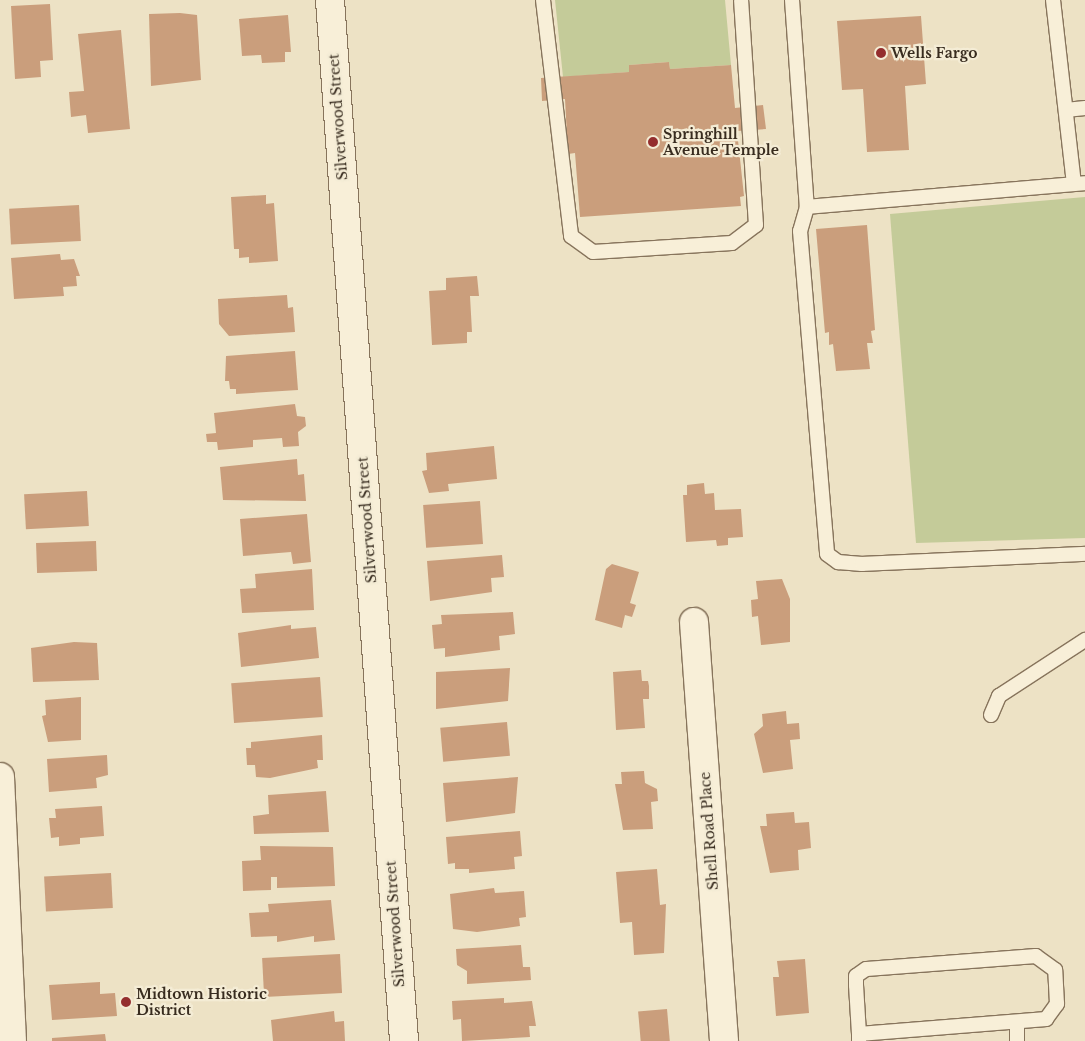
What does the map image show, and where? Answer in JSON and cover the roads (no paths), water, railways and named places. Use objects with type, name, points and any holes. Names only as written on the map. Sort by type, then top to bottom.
[{"type":"street","name":"Silverwood Street","points":[[330,0],[404,1041]]},
{"type":"street","name":"Shell Road Place","points":[[694,622],[724,1041]]},
{"type":"street","points":[[0,777],[12,1041]]},
{"type":"lane","points":[[543,0],[571,236],[593,252],[732,243],[756,226],[741,0]]},
{"type":"lane","points":[[792,0],[807,207],[800,231],[828,554],[838,562],[862,564],[1085,554]]},
{"type":"lane","points":[[807,207],[1080,183],[1066,110],[1053,0]]},
{"type":"lane","points":[[1066,110],[1085,108]]},
{"type":"lane","points":[[991,715],[999,696],[1085,640]]},
{"type":"lane","points":[[1045,959],[1055,970],[1057,1004],[1052,1014],[1017,1024],[859,1037],[856,976],[866,969],[1045,959]]},
{"type":"lane","points":[[1017,1024],[1017,1041]]},
{"type":"place","name":"Wells Fargo","points":[[881,53]]},
{"type":"place","name":"Springhill Avenue Temple","points":[[653,142]]},
{"type":"place","name":"Midtown Historic District","points":[[126,1002]]}]
